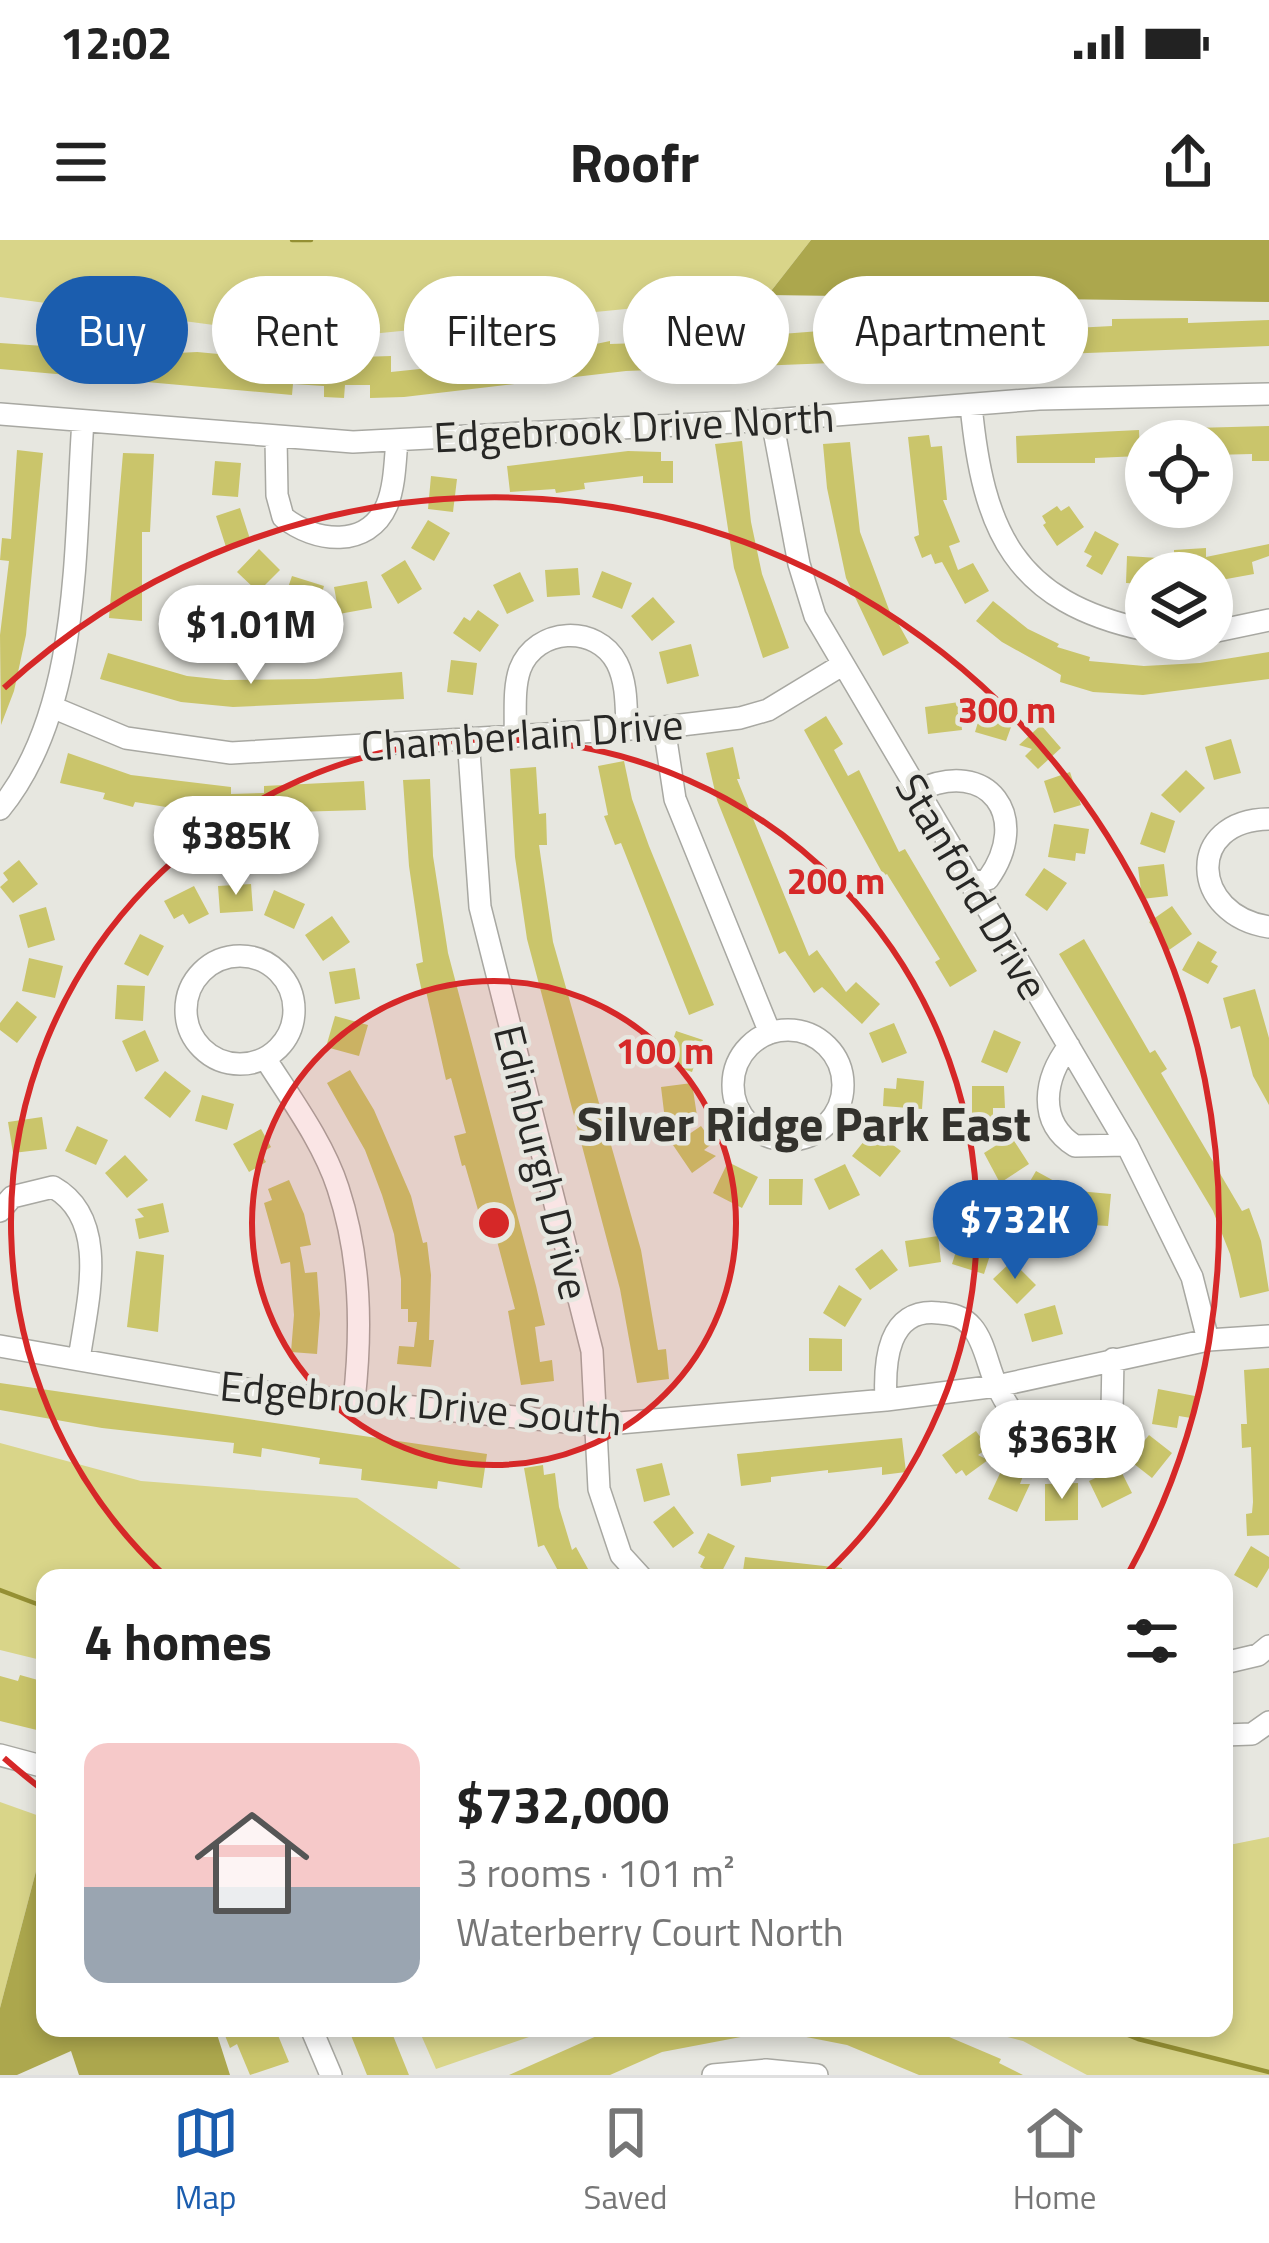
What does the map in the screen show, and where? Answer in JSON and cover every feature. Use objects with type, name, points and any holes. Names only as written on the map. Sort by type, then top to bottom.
[{"type":"street","name":"Edgebrook Drive North","points":[[0,414],[321,442],[772,420],[1039,399],[1269,394]]},
{"type":"street","points":[[971,405],[976,457],[986,491],[1001,533],[1022,570],[1046,592],[1125,626]]},
{"type":"street","name":"Stanford Drive","points":[[772,420],[799,564],[815,616],[1127,1144],[1192,1277],[1208,1340]]},
{"type":"street","points":[[0,809],[29,765],[52,707],[67,635],[83,421]]},
{"type":"street","points":[[276,438],[277,495],[283,517],[325,539],[350,538],[378,520],[392,491],[397,440]]},
{"type":"street","points":[[1233,628],[1269,620]]},
{"type":"street","points":[[515,734],[517,681],[525,660],[550,639],[573,635],[602,645],[615,658],[624,681],[627,728]]},
{"type":"street","name":"Chamberlain Drive","points":[[52,707],[126,738],[231,753],[664,727],[768,710],[842,665]]},
{"type":"street","points":[[664,727],[675,799],[770,1033]]},
{"type":"street","name":"Edinburgh Drive","points":[[468,737],[480,907],[592,1351],[597,1466],[605,1512],[622,1555],[634,1569]]},
{"type":"street","points":[[917,791],[938,781],[964,778],[995,796],[1005,820],[1005,849],[988,879],[970,884]]},
{"type":"street","points":[[1269,819],[1229,828],[1213,845],[1208,871],[1214,897],[1223,908],[1250,925],[1269,927]]},
{"type":"street","points":[[257,956],[279,969],[286,980],[293,1018],[287,1039],[265,1058],[240,1066],[221,1062],[200,1049],[188,1020],[189,992],[217,959],[257,956]]},
{"type":"street","points":[[789,1030],[824,1043],[843,1076],[836,1113],[807,1137],[771,1137],[744,1117],[736,1102],[736,1069],[743,1053],[770,1033],[789,1030]]},
{"type":"street","points":[[1069,1046],[1048,1082],[1056,1128],[1075,1146],[1127,1144]]},
{"type":"street","points":[[265,1058],[338,1186],[360,1311],[354,1401]]},
{"type":"street","points":[[0,1211],[12,1197],[53,1186],[68,1195],[82,1213],[90,1276],[79,1360]]},
{"type":"street","points":[[886,1400],[885,1371],[892,1337],[901,1324],[923,1312],[967,1321],[1017,1420],[1054,1444],[1075,1446],[1106,1430],[1112,1411],[1113,1359]]},
{"type":"street","name":"Edgebrook Drive South","points":[[0,1346],[263,1391],[596,1425],[998,1386],[1208,1340],[1269,1336]]},
{"type":"street","points":[[1233,1661],[1269,1646]]},
{"type":"street","points":[[1233,1735],[1252,1735],[1269,1722]]},
{"type":"street","points":[[0,1755],[36,1765]]},
{"type":"street","points":[[315,2037],[331,2075]]},
{"type":"street","points":[[713,2075],[766,2070],[817,2075]]},
{"type":"shaded area","points":[[0,240],[811,240],[783,276],[623,276],[623,309],[599,312],[599,276],[404,276],[404,331],[380,333],[380,276],[212,276],[212,325],[188,322],[188,276],[36,276],[36,302],[0,297]]},
{"type":"shaded area","points":[[811,240],[1269,240],[1269,302],[1088,299],[1088,276],[813,276],[813,296],[789,295],[789,276],[783,276]]},
{"type":"shaded area","points":[[0,1443],[141,1481],[357,1498],[461,1569],[36,1569],[36,1659],[0,1650]]},
{"type":"shaded area","points":[[0,1802],[36,1815],[36,1871],[0,2008]]},
{"type":"shaded area","points":[[1269,1837],[1269,2075],[1087,2075],[1008,2037],[1233,2037],[1233,1844]]},
{"type":"shaded area","points":[[36,1871],[36,2037],[218,2037],[230,2075],[79,2075],[71,2051],[17,2075],[0,2075],[0,2008]]},
{"type":"shaded area","points":[[422,2037],[529,2037],[436,2069]]},
{"type":"building","points":[[1112,319],[1269,320],[1269,346],[1088,353],[1088,327],[1112,326]]},
{"type":"building","points":[[813,332],[813,364],[789,365],[789,333]]},
{"type":"building","points":[[0,343],[36,345],[36,372],[0,369]]},
{"type":"building","points":[[599,343],[623,344],[623,371],[599,374]]},
{"type":"building","points":[[188,352],[212,353],[212,384],[293,384],[292,395],[168,384],[188,384]]},
{"type":"building","points":[[380,356],[391,356],[391,372],[404,371],[404,384],[515,384],[370,398],[370,385],[345,385],[344,398],[324,397],[324,386],[293,384],[380,384]]},
{"type":"building","points":[[1269,426],[1269,461],[1252,461],[1252,454],[1233,454],[1233,427]]},
{"type":"building","points":[[1125,431],[1125,457],[1095,458],[1095,463],[1017,463],[1016,436]]},
{"type":"building","points":[[929,435],[931,447],[942,446],[947,500],[943,500],[960,542],[949,546],[958,570],[973,563],[989,591],[965,604],[942,562],[935,564],[931,554],[922,558],[914,537],[919,535],[908,437]]},
{"type":"building","points":[[742,441],[762,574],[789,648],[763,658],[734,568],[715,444]]},
{"type":"building","points":[[850,442],[860,532],[891,615],[909,643],[883,656],[846,578],[827,488],[823,444]]},
{"type":"building","points":[[17,450],[43,453],[26,635],[1,725],[0,635],[9,561],[0,560],[2,538],[11,539]]},
{"type":"building","points":[[628,451],[661,452],[661,461],[673,461],[673,483],[643,483],[643,476],[584,483],[585,489],[556,493],[555,489],[510,492],[507,466]]},
{"type":"building","points":[[123,453],[154,454],[150,532],[142,532],[142,621],[109,618]]},
{"type":"building","points":[[215,461],[241,463],[238,497],[212,495]]},
{"type":"building","points":[[431,476],[457,479],[453,512],[428,509]]},
{"type":"building","points":[[1057,506],[1061,511],[1069,506],[1084,527],[1057,546],[1042,516]]},
{"type":"building","points":[[240,508],[250,539],[226,547],[216,516]]},
{"type":"building","points":[[428,520],[450,533],[434,561],[411,548]]},
{"type":"building","points":[[1095,531],[1119,544],[1102,575],[1086,566],[1092,556],[1084,552]]},
{"type":"building","points":[[1269,544],[1269,556],[1252,562],[1254,574],[1233,578],[1230,552]]},
{"type":"building","points":[[1206,548],[1206,552],[1174,552],[1174,550]]},
{"type":"building","points":[[259,549],[280,570],[258,592],[237,572]]},
{"type":"building","points":[[405,560],[422,589],[398,604],[381,575]]},
{"type":"building","points":[[578,568],[580,595],[547,597],[545,570]]},
{"type":"building","points":[[602,571],[632,583],[622,609],[592,597]]},
{"type":"building","points":[[520,572],[534,601],[507,614],[493,585]]},
{"type":"building","points":[[292,576],[324,586],[316,612],[283,602]]},
{"type":"building","points":[[367,581],[372,608],[339,614],[334,587]]},
{"type":"building","points":[[653,597],[675,622],[652,641],[631,616]]},
{"type":"building","points":[[993,601],[1028,629],[1059,644],[1057,647],[1090,657],[1089,661],[1144,666],[1233,660],[1269,652],[1269,679],[1143,695],[1093,692],[1060,682],[1061,675],[1002,642],[976,621]]},
{"type":"building","points":[[478,610],[499,625],[480,652],[453,633],[464,617],[470,621]]},
{"type":"building","points":[[691,644],[699,676],[667,684],[659,652]]},
{"type":"building","points":[[108,653],[187,676],[225,680],[402,672],[404,699],[233,707],[181,702],[100,679]]},
{"type":"building","points":[[451,660],[477,663],[473,695],[447,692]]},
{"type":"building","points":[[959,702],[962,730],[928,734],[925,707]]},
{"type":"building","points":[[983,706],[1015,716],[1006,741],[975,732]]},
{"type":"building","points":[[826,716],[843,744],[834,750],[848,776],[859,770],[899,852],[905,849],[977,971],[950,987],[935,962],[940,959],[887,874],[884,876],[804,730]]},
{"type":"building","points":[[1041,725],[1061,748],[1038,769],[1025,756],[1032,749],[1019,745]]},
{"type":"building","points":[[1231,739],[1241,773],[1214,780],[1205,747]]},
{"type":"building","points":[[733,747],[737,779],[809,956],[817,950],[846,992],[856,982],[880,1004],[862,1024],[822,987],[814,993],[785,951],[779,954],[717,800],[706,753]]},
{"type":"building","points":[[68,753],[131,775],[231,787],[231,794],[264,793],[264,786],[364,781],[366,810],[254,816],[135,802],[133,807],[103,799],[105,793],[60,783]]},
{"type":"building","points":[[624,761],[649,846],[714,1005],[689,1015],[621,843],[615,845],[604,816],[608,815],[598,766]]},
{"type":"building","points":[[536,767],[539,814],[546,813],[547,845],[539,845],[553,942],[641,1250],[658,1350],[666,1349],[669,1379],[637,1383],[620,1289],[527,939],[515,857],[510,769]]},
{"type":"building","points":[[1186,770],[1205,788],[1180,813],[1161,795]]},
{"type":"building","points":[[1070,772],[1081,805],[1054,813],[1044,781]]},
{"type":"building","points":[[430,779],[433,856],[448,953],[545,1325],[535,1327],[540,1362],[552,1360],[554,1381],[521,1385],[508,1311],[515,1309],[488,1207],[478,1210],[462,1166],[454,1136],[466,1133],[451,1078],[446,1080],[416,964],[423,962],[403,780]]},
{"type":"building","points":[[1151,812],[1175,821],[1165,853],[1140,844]]},
{"type":"building","points":[[1054,824],[1089,829],[1085,854],[1076,853],[1075,861],[1048,857]]},
{"type":"building","points":[[19,860],[38,884],[13,903],[0,887],[8,880],[3,873]]},
{"type":"building","points":[[1164,864],[1168,896],[1142,899],[1138,867]]},
{"type":"building","points":[[1044,868],[1067,883],[1047,911],[1025,895]]},
{"type":"building","points":[[251,884],[253,911],[220,913],[218,886]]},
{"type":"building","points":[[194,886],[209,914],[189,924],[183,914],[174,919],[164,901]]},
{"type":"building","points":[[274,890],[305,904],[294,929],[264,915]]},
{"type":"building","points":[[1172,906],[1192,934],[1169,950],[1149,922]]},
{"type":"building","points":[[46,907],[55,940],[28,948],[19,915]]},
{"type":"building","points":[[332,916],[350,942],[323,961],[305,935]]},
{"type":"building","points":[[140,934],[164,946],[148,976],[124,964]]},
{"type":"building","points":[[1084,939],[1150,1053],[1155,1050],[1167,1069],[1161,1073],[1242,1211],[1249,1208],[1261,1241],[1269,1291],[1240,1298],[1213,1211],[1059,954]]},
{"type":"building","points":[[1198,941],[1217,952],[1211,962],[1218,966],[1208,984],[1182,970]]},
{"type":"building","points":[[29,958],[63,966],[55,998],[22,991]]},
{"type":"building","points":[[355,968],[360,999],[335,1004],[329,972]]},
{"type":"building","points":[[117,985],[145,986],[143,1021],[115,1019]]},
{"type":"building","points":[[1255,989],[1269,1038],[1269,1105],[1253,1076],[1240,1026],[1231,1029],[1223,998]]},
{"type":"building","points":[[17,1001],[37,1017],[17,1043],[0,1030],[0,1023]]},
{"type":"building","points":[[335,1016],[368,1025],[359,1056],[326,1047]]},
{"type":"building","points":[[894,1023],[907,1053],[882,1063],[869,1033]]},
{"type":"building","points":[[145,1030],[159,1061],[136,1072],[122,1041]]},
{"type":"building","points":[[994,1030],[1021,1042],[1007,1073],[981,1062]]},
{"type":"building","points":[[676,1031],[703,1040],[692,1072],[665,1063]]},
{"type":"building","points":[[350,1070],[374,1110],[411,1196],[423,1243],[427,1242],[429,1340],[434,1340],[431,1367],[397,1364],[399,1346],[414,1347],[417,1322],[408,1322],[408,1309],[401,1309],[394,1234],[382,1195],[365,1150],[327,1083]]},
{"type":"building","points":[[165,1071],[191,1091],[170,1118],[144,1098]]},
{"type":"building","points":[[897,1078],[924,1081],[922,1109],[883,1106],[884,1088],[896,1089]]},
{"type":"building","points":[[692,1083],[697,1116],[665,1120],[661,1087]]},
{"type":"building","points":[[972,1086],[1004,1086],[1005,1108],[993,1108],[993,1118],[972,1119]]},
{"type":"building","points":[[202,1095],[234,1104],[227,1130],[195,1121]]},
{"type":"building","points":[[42,1117],[47,1149],[13,1153],[8,1122]]},
{"type":"building","points":[[77,1126],[108,1140],[96,1165],[65,1151]]},
{"type":"building","points":[[701,1126],[713,1143],[704,1150],[716,1156],[692,1173],[673,1145]]},
{"type":"building","points":[[261,1129],[271,1147],[261,1153],[266,1162],[249,1172],[233,1144]]},
{"type":"building","points":[[873,1130],[901,1151],[880,1177],[852,1156]]},
{"type":"building","points":[[1011,1136],[1029,1164],[1000,1183],[984,1153]]},
{"type":"building","points":[[125,1155],[148,1180],[127,1198],[105,1173]]},
{"type":"building","points":[[728,1162],[758,1177],[742,1208],[713,1193]]},
{"type":"building","points":[[845,1164],[860,1195],[829,1210],[814,1179]]},
{"type":"building","points":[[1036,1171],[1067,1188],[1053,1212],[1022,1195]]},
{"type":"building","points":[[769,1179],[803,1179],[802,1205],[769,1205]]},
{"type":"building","points":[[289,1180],[311,1245],[300,1247],[305,1273],[317,1272],[317,1354],[291,1352],[290,1262],[281,1264],[264,1203],[272,1200],[268,1189]]},
{"type":"building","points":[[1078,1191],[1111,1194],[1108,1226],[1076,1224]]},
{"type":"building","points":[[163,1203],[169,1232],[139,1239],[135,1219],[144,1217],[137,1209]]},
{"type":"building","points":[[938,1236],[941,1262],[909,1267],[905,1241]]},
{"type":"building","points":[[960,1239],[992,1249],[984,1274],[952,1264]]},
{"type":"building","points":[[882,1249],[898,1270],[870,1290],[855,1269]]},
{"type":"building","points":[[136,1251],[164,1255],[158,1332],[127,1327]]},
{"type":"building","points":[[1012,1261],[1036,1285],[1017,1304],[993,1279]]},
{"type":"building","points":[[839,1285],[862,1299],[845,1327],[823,1313]]},
{"type":"building","points":[[1055,1305],[1063,1334],[1032,1342],[1024,1314]]},
{"type":"building","points":[[809,1338],[842,1339],[842,1371],[809,1371]]},
{"type":"building","points":[[1269,1368],[1269,1535],[1247,1536],[1246,1514],[1252,1513],[1253,1502],[1251,1447],[1242,1448],[1241,1424],[1247,1424],[1244,1370]]},
{"type":"building","points":[[0,1383],[487,1454],[482,1488],[438,1481],[437,1489],[361,1480],[362,1469],[319,1464],[320,1458],[262,1448],[261,1457],[233,1453],[234,1443],[0,1410]]},
{"type":"building","points":[[1158,1389],[1195,1396],[1191,1418],[1179,1416],[1177,1428],[1152,1424]]},
{"type":"building","points":[[976,1431],[988,1448],[978,1455],[988,1460],[966,1476],[962,1470],[956,1474],[942,1455]]},
{"type":"building","points":[[1149,1435],[1172,1453],[1152,1478],[1129,1460]]},
{"type":"building","points":[[902,1438],[906,1472],[882,1475],[882,1467],[828,1470],[741,1486],[737,1454]]},
{"type":"building","points":[[662,1463],[670,1495],[644,1502],[636,1469]]},
{"type":"building","points":[[543,1465],[544,1475],[555,1473],[572,1550],[576,1547],[588,1569],[557,1569],[544,1545],[538,1547],[524,1468]]},
{"type":"building","points":[[1003,1467],[1023,1476],[1020,1484],[1030,1484],[1017,1512],[988,1499]]},
{"type":"building","points":[[1119,1467],[1132,1493],[1102,1508],[1089,1481]]},
{"type":"building","points":[[1078,1483],[1078,1520],[1045,1521],[1045,1484]]},
{"type":"building","points":[[674,1506],[694,1533],[673,1548],[653,1522]]},
{"type":"building","points":[[708,1533],[735,1546],[723,1569],[700,1567],[705,1557],[698,1553]]},
{"type":"building","points":[[1251,1546],[1269,1557],[1269,1568],[1257,1588],[1234,1575]]},
{"type":"building","points":[[745,1557],[842,1568],[842,1569],[743,1569]]},
{"type":"building","points":[[20,1675],[36,1679],[36,1730],[0,1721],[0,1676],[18,1681]]},
{"type":"building","points":[[226,2037],[279,2037],[289,2062],[250,2075],[237,2044],[230,2048]]},
{"type":"building","points":[[352,2037],[394,2037],[409,2075],[367,2075]]},
{"type":"building","points":[[594,2037],[741,2037],[662,2052],[610,2075],[509,2075]]},
{"type":"building","points":[[806,2037],[949,2037],[1001,2059],[999,2063],[1023,2075],[919,2075],[847,2045]]},
{"type":"waterway","points":[[292,240],[311,240]]},
{"type":"waterway","points":[[0,1590],[36,1604]]},
{"type":"waterway","points":[[1133,2037],[1269,2072]]},
{"type":"district","name":"Silver Ridge Park East","points":[[804,1123]]}]
